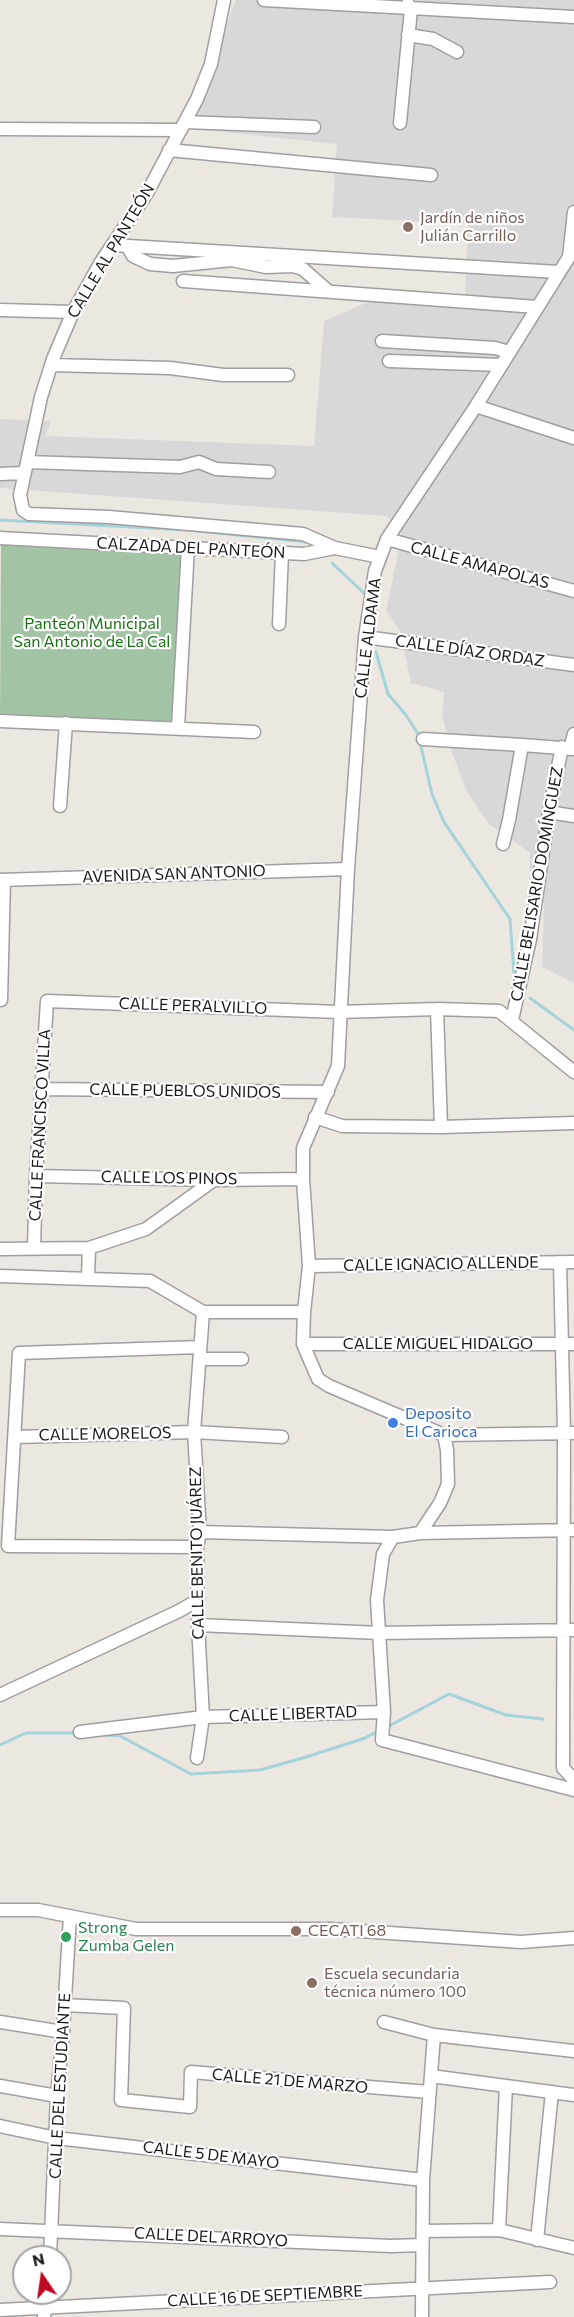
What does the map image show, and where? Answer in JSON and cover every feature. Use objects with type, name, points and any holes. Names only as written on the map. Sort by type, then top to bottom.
[{"type":"street","name":"CALLE AL PANTEÓN","points":[[224,0],[211,64],[183,126],[142,201],[112,245],[73,312],[51,365],[41,397],[20,495],[23,510],[29,514],[109,517],[303,534],[335,548]]},
{"type":"street","points":[[264,0],[409,4],[574,17]]},
{"type":"street","points":[[400,123],[409,4]]},
{"type":"street","points":[[408,35],[433,39],[457,52]]},
{"type":"street","points":[[0,129],[183,126],[314,127]]},
{"type":"street","points":[[169,150],[431,175]]},
{"type":"street","name":"CALLE ALDAMA","points":[[303,1344],[309,1266],[303,1148],[338,1066],[348,869],[365,637],[375,571],[387,539],[476,406],[558,272],[572,257],[574,212]]},
{"type":"street","points":[[112,245],[558,272]]},
{"type":"street","points":[[127,246],[133,256],[150,264],[173,266],[232,260],[266,267],[293,266],[303,269],[328,291]]},
{"type":"street","points":[[183,281],[537,307]]},
{"type":"street","points":[[0,310],[73,312]]},
{"type":"street","points":[[382,341],[495,348],[509,352]]},
{"type":"street","points":[[389,361],[501,365]]},
{"type":"street","points":[[51,365],[170,368],[222,375],[288,375]]},
{"type":"street","points":[[476,406],[574,438]]},
{"type":"street","points":[[0,474],[26,468],[180,467],[199,462],[216,469],[269,472]]},
{"type":"street","name":"CALZADA DEL PANTEÓN","points":[[0,538],[304,554],[335,548],[380,557]]},
{"type":"street","name":"CALLE AMAPOLAS","points":[[387,539],[574,591]]},
{"type":"street","points":[[178,727],[189,547]]},
{"type":"street","points":[[279,624],[282,553]]},
{"type":"street","name":"CALLE DÍAZ ORDAZ","points":[[365,637],[574,664]]},
{"type":"street","points":[[0,721],[254,732]]},
{"type":"street","points":[[60,806],[66,723]]},
{"type":"street","name":"CALLE BELISARIO DOMÍNGUEZ","points":[[512,1020],[530,939],[549,812],[574,734]]},
{"type":"street","points":[[423,739],[568,748]]},
{"type":"street","points":[[503,844],[522,745]]},
{"type":"street","points":[[549,812],[574,816]]},
{"type":"street","name":"AVENIDA SAN ANTONIO","points":[[2,880],[348,869]]},
{"type":"street","points":[[1,1000],[2,880]]},
{"type":"street","name":"CALLE PERALVILLO","points":[[47,1001],[339,1012],[437,1009],[499,1011],[512,1020]]},
{"type":"street","name":"CALLE FRANCISCO VILLA","points":[[34,1248],[47,1001]]},
{"type":"street","points":[[437,1009],[441,1127]]},
{"type":"street","points":[[512,1020],[574,1072]]},
{"type":"street","name":"CALLE PUEBLOS UNIDOS","points":[[41,1089],[328,1092]]},
{"type":"street","points":[[315,1117],[342,1126],[441,1127],[574,1124]]},
{"type":"street","name":"CALLE LOS PINOS","points":[[36,1176],[214,1180],[303,1179]]},
{"type":"street","points":[[0,1249],[89,1248],[146,1229],[214,1180]]},
{"type":"street","points":[[88,1278],[89,1248]]},
{"type":"street","points":[[560,1262],[561,1344],[569,1432],[568,1631],[562,1715],[563,1768],[574,1780]]},
{"type":"street","name":"CALLE IGNACIO ALLENDE","points":[[309,1266],[574,1262]]},
{"type":"street","points":[[0,1276],[150,1281],[203,1312],[304,1312]]},
{"type":"street","name":"CALLE BENITO JUÁREZ","points":[[197,1758],[203,1717],[198,1625],[197,1547],[200,1532],[194,1432],[203,1312]]},
{"type":"street","points":[[303,1344],[318,1379],[329,1386],[444,1434],[569,1432]]},
{"type":"street","name":"CALLE MIGUEL HIDALGO","points":[[303,1344],[574,1344]]},
{"type":"street","points":[[197,1547],[8,1546],[5,1515],[15,1437],[19,1353],[200,1353],[242,1359]]},
{"type":"street","name":"CALLE MORELOS","points":[[15,1437],[194,1432],[282,1437]]},
{"type":"street","points":[[420,1533],[440,1503],[448,1484],[444,1434]]},
{"type":"street","points":[[200,1532],[393,1537],[420,1533],[569,1530]]},
{"type":"street","points":[[393,1537],[383,1554],[377,1600],[384,1712],[382,1740],[574,1790]]},
{"type":"street","points":[[0,1695],[198,1600]]},
{"type":"street","points":[[198,1625],[380,1633],[568,1631]]},
{"type":"street","name":"CALLE LIBERTAD","points":[[80,1732],[203,1717],[384,1712]]},
{"type":"street","points":[[0,1910],[38,1910],[136,1929],[331,1929],[521,1942],[574,1938]]},
{"type":"street","name":"CALLE DEL ESTUDIANTE","points":[[51,2245],[57,2096],[70,1916]]},
{"type":"street","name":"CALLE 21 DE MARZO","points":[[64,2005],[124,2008],[121,2100],[190,2107],[191,2072],[429,2092]]},
{"type":"street","points":[[0,2022],[63,2032]]},
{"type":"street","points":[[384,2022],[434,2035],[574,2051]]},
{"type":"street","points":[[422,2317],[423,2180],[434,2035]]},
{"type":"street","points":[[431,2076],[574,2095]]},
{"type":"street","points":[[0,2086],[57,2096]]},
{"type":"street","points":[[499,2230],[506,2086]]},
{"type":"street","points":[[537,2240],[552,2092]]},
{"type":"street","name":"CALLE 5 DE MAYO","points":[[0,2126],[56,2138],[423,2180]]},
{"type":"street","name":"CALLE DEL ARROYO","points":[[0,2229],[391,2246],[422,2245]]},
{"type":"street","points":[[423,2231],[499,2230],[574,2248]]},
{"type":"street","name":"CALLE 16 DE SEPTIEMBRE","points":[[0,2310],[45,2313],[422,2287],[550,2282]]},
{"type":"shaded area","points":[[236,0],[574,0],[574,983],[542,967],[544,904],[529,887],[530,853],[489,824],[467,792],[451,750],[442,715],[444,692],[411,683],[400,631],[386,610],[402,535],[387,516],[0,488],[0,419],[51,421],[45,436],[314,446],[324,321],[391,292],[465,296],[468,224],[332,217],[337,144],[187,128]]},
{"type":"green space","name":"Panteón Municipal San Antonio de La Cal","points":[[1,538],[188,547],[178,727],[0,721]]},
{"type":"waterway","points":[[0,520],[188,530],[308,542]]},
{"type":"waterway","points":[[332,563],[366,595]]},
{"type":"waterway","points":[[376,652],[388,694],[418,734],[432,794],[444,822],[510,919],[514,973]]},
{"type":"waterway","points":[[530,998],[574,1030]]},
{"type":"waterway","points":[[387,1727],[449,1694],[506,1715],[543,1719]]},
{"type":"waterway","points":[[104,1735],[120,1736],[191,1774],[260,1770],[365,1738],[378,1731]]},
{"type":"waterway","points":[[0,1745],[26,1733],[76,1733]]},
{"type":"place","name":"Jardín de niños Julián Carrillo","points":[[408,227]]},
{"type":"place","name":"Deposito El Carioca","points":[[393,1423]]},
{"type":"place","name":"CECATI 68","points":[[296,1931]]},
{"type":"place","name":"Strong Zumba Gelen","points":[[66,1937]]},
{"type":"place","name":"Escuela secundaria técnica número 100","points":[[312,1983]]}]
